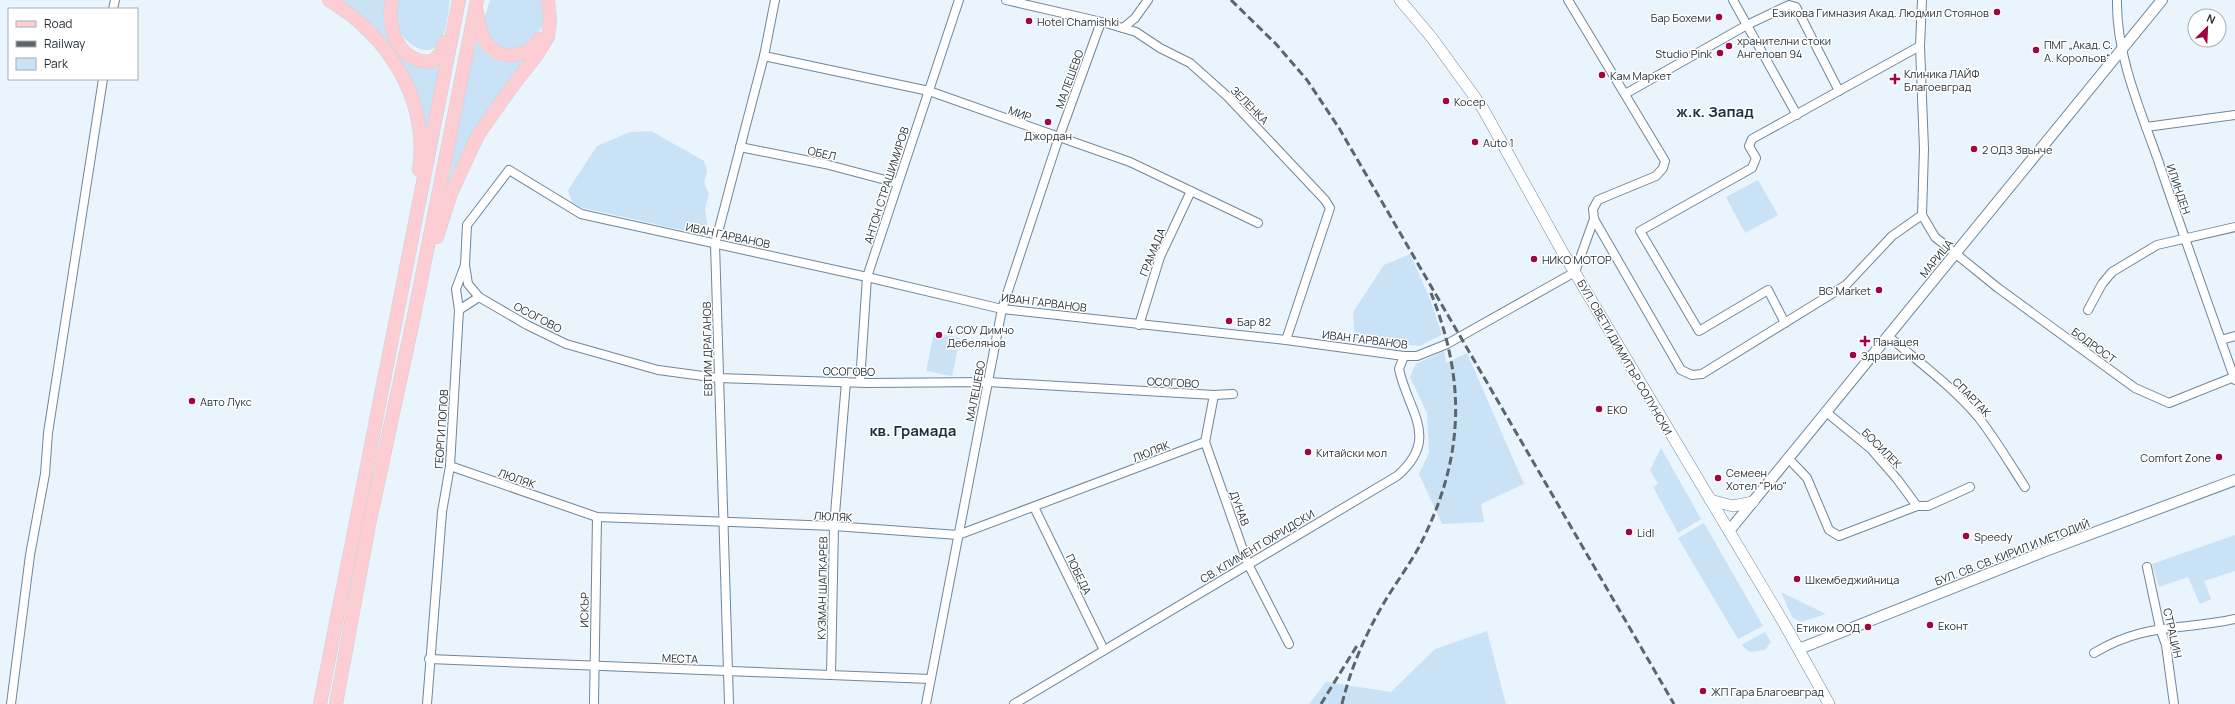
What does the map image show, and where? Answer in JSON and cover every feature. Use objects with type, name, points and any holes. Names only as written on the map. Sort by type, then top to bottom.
[{"type":"main road","points":[[329,0],[359,20],[391,55],[402,76],[414,108],[419,141],[419,166],[398,308]]},
{"type":"main road","points":[[392,0],[389,22],[398,43],[409,54],[428,61],[437,58],[440,54],[459,2]]},
{"type":"main road","points":[[415,312],[451,193],[469,153],[490,117],[543,46],[548,37],[550,21],[548,0]]},
{"type":"main road","name":"БУЛ. СВЕТИ ДИМИТЪР СОЛУНСКИ","points":[[1396,0],[1413,15]]},
{"type":"main road","name":"БУЛ. СВЕТИ ДИМИТЪР СОЛУНСКИ","points":[[1400,0],[1482,107],[1575,272],[1729,531],[1829,704]]},
{"type":"main road","points":[[320,704],[459,2]]},
{"type":"main road","points":[[476,2],[480,28],[488,44],[504,54],[514,56],[530,51],[550,21]]},
{"type":"main road","points":[[336,704],[369,525],[415,312],[476,2]]},
{"type":"main road","points":[[1710,500],[1733,506],[1752,502]]},
{"type":"street","name":"ЕВТИМ ДРАГАНОВ","points":[[729,704],[715,244],[764,56],[775,0]]},
{"type":"street","name":"АНТОН СТРАШИМИРОВ","points":[[860,382],[867,277],[897,183],[960,0]]},
{"type":"street","name":"ЗЕЛЕНКА","points":[[1006,0],[1101,22],[1136,32],[1196,68],[1268,138],[1325,200],[1330,208],[1286,340]]},
{"type":"street","points":[[1123,28],[1135,18],[1148,0]]},
{"type":"street","points":[[1568,0],[1665,161],[1663,168],[1656,176],[1598,200],[1594,209],[1594,218],[1575,272]]},
{"type":"street","points":[[1733,0],[1797,115]]},
{"type":"street","points":[[1594,218],[1681,370],[1692,375],[1702,374],[1846,285],[1892,236],[1922,215],[1924,148],[1920,46],[1922,0]]},
{"type":"street","name":"ИЛИНДЕН","points":[[2117,0],[2117,23],[2122,49],[2146,127],[2234,379]]},
{"type":"street","name":"МАРИЦА","points":[[1729,531],[2162,0]]},
{"type":"street","points":[[1625,94],[1747,25],[1789,5],[1796,7],[1839,91]]},
{"type":"street","name":"МАЛЕШЕВО","points":[[926,704],[1002,309],[1059,138],[1101,22]]},
{"type":"street","points":[[1785,323],[1768,290],[1699,331],[1640,231],[1752,168],[1756,158],[1749,146],[1750,142],[1920,46]]},
{"type":"street","name":"МИР","points":[[764,56],[929,91],[1130,162],[1258,224]]},
{"type":"street","points":[[11,704],[30,555],[45,474],[48,433],[103,80]]},
{"type":"street","points":[[2146,127],[2235,115]]},
{"type":"street","name":"ОБЕЛ","points":[[740,147],[825,164],[897,183]]},
{"type":"street","name":"ИВАН ГАРВАНОВ","points":[[509,170],[581,214],[867,277],[1002,309],[1286,340],[1404,356],[1417,356],[1448,344],[1575,272]]},
{"type":"street","name":"ГЕОРГИ ПОПОВ","points":[[426,704],[442,512],[450,466],[459,310],[456,289],[465,265],[467,225],[509,170]]},
{"type":"street","name":"ГРАМАДА","points":[[1139,325],[1160,257],[1191,191]]},
{"type":"street","name":"БОДРОСТ","points":[[1922,215],[1935,237],[1955,254],[1998,288],[2135,388],[2169,403],[2234,379]]},
{"type":"street","points":[[2088,310],[2102,284],[2112,272],[2158,244],[2235,227]]},
{"type":"street","points":[[459,310],[479,297],[468,284],[465,265]]},
{"type":"street","name":"ОСОГОВО","points":[[479,297],[527,325],[566,344],[658,370],[718,378],[846,382],[988,382],[1214,395],[1233,394]]},
{"type":"street","name":"СПАРТАК","points":[[1888,336],[1952,390],[1978,417],[1999,445],[2024,487]]},
{"type":"street","points":[[2221,340],[2235,336]]},
{"type":"street","name":"СВ. КЛИМЕНТ ОХРИДСКИ","points":[[1014,704],[1397,476],[1413,459],[1417,450],[1420,431],[1399,369],[1404,356]]},
{"type":"street","name":"КУЗМАН ШАПКАРЕВ","points":[[831,675],[834,526],[846,382]]},
{"type":"street","points":[[1205,442],[1214,395]]},
{"type":"street","name":"БОСИЛЕК","points":[[1826,412],[1871,449],[1898,479],[1917,506]]},
{"type":"street","name":"ЛЮЛЯК","points":[[450,466],[597,517],[723,523],[834,526],[958,535],[1205,442]]},
{"type":"street","name":"ДУНАВ","points":[[1205,442],[1248,564],[1289,644]]},
{"type":"street","points":[[1788,458],[1808,478],[1829,530],[1835,535],[1843,535],[1917,506],[1928,506],[1970,487]]},
{"type":"street","name":"БУЛ. СВ. СВ. КИРИЛ И МЕТОДИЙ","points":[[1798,649],[2048,550],[2235,480]]},
{"type":"street","name":"ПОБЕДА","points":[[1034,507],[1104,650]]},
{"type":"street","name":"ИСКЪР","points":[[594,704],[597,517]]},
{"type":"street","name":"СТРАЦИН","points":[[2147,567],[2160,628],[2166,645],[2174,704]]},
{"type":"street","points":[[2094,653],[2122,638],[2160,628],[2235,619]]},
{"type":"street","name":"МЕСТА","points":[[429,659],[930,679]]},
{"type":"green space","points":[[341,0],[385,0],[383,14],[385,25],[389,33],[396,41],[435,66],[442,63],[426,145],[406,70],[400,59],[386,40],[369,22]]},
{"type":"green space","points":[[397,0],[450,0],[444,32],[440,42],[435,47],[430,50],[418,48],[412,45],[402,35],[396,23]]},
{"type":"green space","points":[[490,0],[540,0],[544,12],[543,24],[529,43],[519,48],[508,49],[498,45],[489,35],[484,24],[485,15]]},
{"type":"green space","points":[[476,37],[486,52],[496,60],[509,62],[526,58],[446,190]]},
{"type":"green space","points":[[651,131],[704,161],[707,171],[704,182],[709,194],[705,209],[707,224],[704,235],[579,207],[572,202],[568,190],[597,146],[630,132]]},
{"type":"green space","points":[[1758,180],[1778,215],[1745,233],[1726,197]]},
{"type":"green space","points":[[1410,254],[1430,299],[1442,335],[1419,346],[1355,339],[1353,312],[1384,265]]},
{"type":"green space","points":[[934,333],[960,338],[952,376],[926,371]]},
{"type":"green space","points":[[1444,351],[1446,363],[1467,353],[1524,484],[1481,504],[1484,522],[1442,524],[1419,474],[1429,453],[1427,413],[1410,377],[1416,364]]},
{"type":"green space","points":[[1661,448],[1701,519],[1678,533],[1653,487],[1658,484],[1650,470]]},
{"type":"green space","points":[[1704,523],[1763,626],[1738,639],[1678,538]]},
{"type":"green space","points":[[2235,535],[2235,571],[2204,581],[2211,599],[2200,604],[2188,577],[2159,587],[2152,564]]},
{"type":"green space","points":[[1781,592],[1826,614],[1801,622],[1792,617]]},
{"type":"green space","points":[[1487,631],[1506,704],[1309,704],[1326,682],[1391,692],[1435,649]]},
{"type":"green space","points":[[1765,632],[1771,642],[1765,650],[1750,652],[1741,645]]},
{"type":"railway","points":[[1231,0],[1276,44],[1307,80],[1339,128],[1674,704]]},
{"type":"railway","points":[[1342,704],[1350,677],[1365,638],[1385,601],[1419,547],[1434,515],[1445,483],[1452,452],[1455,421],[1455,390],[1451,358],[1443,326],[1431,293]]},
{"type":"railway","points":[[1321,704],[1358,644]]},
{"type":"place","name":"Езикова Гимназия Акад. Людмил Стоянов","points":[[1997,12]]},
{"type":"place","name":"Бар Бохеми","points":[[1719,17]]},
{"type":"place","name":"Hotel Chamishki","points":[[1029,21]]},
{"type":"place","name":"хранителни стоки Ангеловп 94","points":[[1729,46]]},
{"type":"place","name":"ПМГ „Акад. С. А. Корольов“","points":[[2036,50]]},
{"type":"place","name":"Studio Pink","points":[[1720,53]]},
{"type":"place","name":"Кам Маркет","points":[[1602,75]]},
{"type":"place","name":"Клиника ЛАЙФ Благоевград","points":[[1895,79]]},
{"type":"place","name":"Косер","points":[[1446,101]]},
{"type":"place","name":"Джордан","points":[[1048,122]]},
{"type":"place","name":"Auto 1","points":[[1475,142]]},
{"type":"place","name":"2 ОДЗ Звънче","points":[[1974,149]]},
{"type":"place","name":"НИКО МОТОР","points":[[1534,259]]},
{"type":"place","name":"BG Market","points":[[1879,290]]},
{"type":"place","name":"Бар 82","points":[[1229,321]]},
{"type":"place","name":"4 СОУ Димчо Дебелянов","points":[[939,335]]},
{"type":"place","name":"Панацея","points":[[1865,341]]},
{"type":"place","name":"Здрависимо","points":[[1853,355]]},
{"type":"place","name":"Авто Лукс","points":[[192,401]]},
{"type":"place","name":"EKO","points":[[1599,409]]},
{"type":"place","name":"Китайски мол","points":[[1308,452]]},
{"type":"place","name":"Comfort Zone","points":[[2219,457]]},
{"type":"place","name":"Семеен Хотел \"Рио\"","points":[[1718,478]]},
{"type":"place","name":"Lidl","points":[[1629,532]]},
{"type":"place","name":"Speedy","points":[[1966,536]]},
{"type":"place","name":"Шкембеджийница","points":[[1797,579]]},
{"type":"place","name":"Еконт","points":[[1930,625]]},
{"type":"place","name":"Етиком ООД","points":[[1868,627]]},
{"type":"place","name":"ЖП Гара Благоевград","points":[[1703,691]]},
{"type":"district","name":"ж.к. Запад","points":[[1715,111]]},
{"type":"district","name":"кв. Грамада","points":[[913,430]]}]
